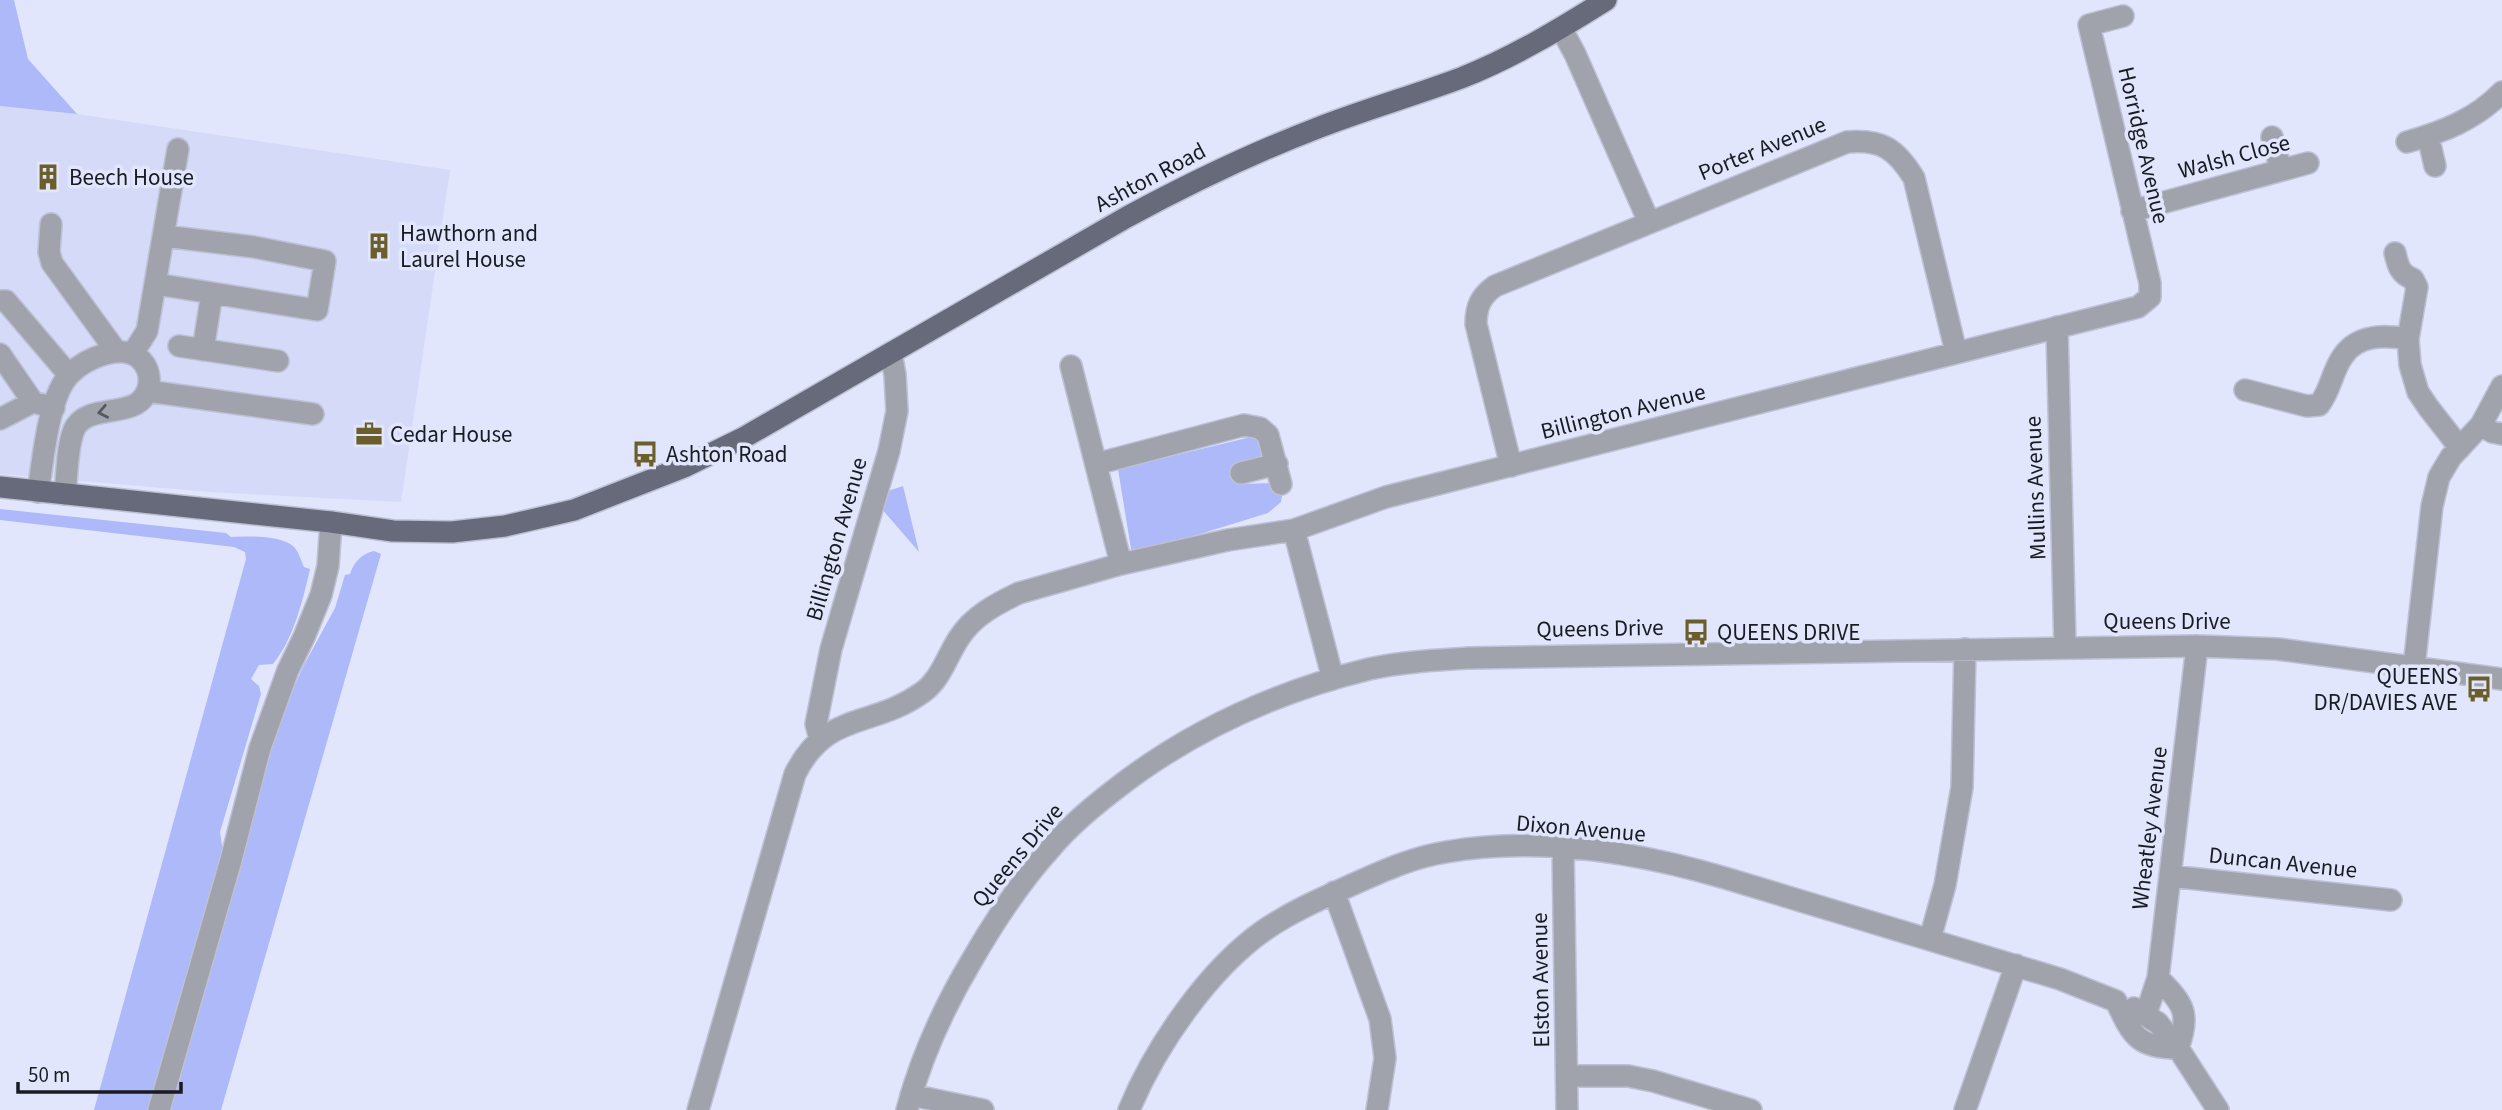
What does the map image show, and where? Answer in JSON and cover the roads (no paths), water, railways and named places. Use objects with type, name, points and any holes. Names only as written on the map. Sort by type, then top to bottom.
[{"type":"main road","name":"Ashton Road","points":[[0,487],[393,531],[452,532],[505,526],[574,510],[684,467],[743,438],[1181,188],[1316,129],[1461,77],[1507,57],[1561,29],[1606,0]]},
{"type":"street","name":"Horridge Avenue","points":[[2123,16],[2089,25],[2151,290],[2150,298],[2138,307]]},
{"type":"street","points":[[1561,29],[1576,54],[1649,222]]},
{"type":"street","points":[[2407,142],[2468,120],[2502,92]]},
{"type":"street","points":[[2428,136],[2435,166]]},
{"type":"street","points":[[2272,137],[2281,170]]},
{"type":"street","name":"Porter Avenue","points":[[1511,466],[1476,324],[1479,302],[1495,286],[1847,142],[1866,140],[1879,143],[1904,162],[1914,178],[1956,352]]},
{"type":"street","points":[[0,419],[43,405],[69,375],[96,359],[125,352],[146,331],[178,149]]},
{"type":"street","name":"Walsh Close","points":[[2132,211],[2308,163]]},
{"type":"street","points":[[51,224],[49,252],[52,263],[125,352],[145,364],[149,373],[147,391],[136,405],[93,414],[79,422],[71,438],[65,494]]},
{"type":"street","points":[[156,284],[317,310],[325,261],[254,247],[164,236]]},
{"type":"street","points":[[2395,253],[2399,268],[2413,279],[2417,287],[2408,339],[2410,365],[2418,392],[2460,448]]},
{"type":"street","points":[[202,350],[212,293]]},
{"type":"street","points":[[2,298],[69,375]]},
{"type":"street","name":"Billington Avenue","points":[[698,1110],[795,774],[808,751],[820,739],[846,724],[891,711],[926,689],[935,680],[960,636],[974,620],[1004,600],[1019,593],[1121,564],[1228,540],[1294,530],[1387,498],[2138,307]]},
{"type":"street","name":"Mullins Avenue","points":[[2057,327],[2065,647]]},
{"type":"street","points":[[2245,390],[2307,406],[2319,405],[2326,396],[2342,356],[2354,344],[2372,337],[2408,339]]},
{"type":"street","points":[[179,346],[278,361]]},
{"type":"street","name":"Billington Avenue","points":[[820,739],[816,724],[831,649],[889,452],[897,411],[891,353]]},
{"type":"street","points":[[0,354],[43,405],[49,423],[38,492]]},
{"type":"street","points":[[1072,366],[1121,564]]},
{"type":"street","points":[[2414,667],[2434,492],[2451,457],[2481,425],[2502,386]]},
{"type":"street","points":[[147,391],[313,414]]},
{"type":"street","points":[[1096,464],[1244,425],[1260,428],[1268,435],[1279,474],[1241,473]]},
{"type":"street","points":[[2481,425],[2492,432],[2502,434]]},
{"type":"street","points":[[159,1110],[231,860],[260,748],[288,670],[321,595],[328,566],[331,522]]},
{"type":"street","points":[[1294,530],[1333,679]]},
{"type":"street","name":"Queens Drive","points":[[909,1102],[942,1015],[989,930],[1027,876],[1077,821],[1138,772],[1206,729],[1240,712],[1333,679],[1371,669],[1469,657],[2197,646],[2277,649],[2502,679]]},
{"type":"street","name":"Wheatley Avenue","points":[[2146,1014],[2158,978],[2197,646]]},
{"type":"street","points":[[1930,939],[1945,885],[1962,787],[1965,649]]},
{"type":"street","name":"Dixon Avenue","points":[[1129,1110],[1160,1048],[1180,1019],[1220,970],[1267,928],[1304,905],[1403,862],[1446,852],[1493,848],[1563,848],[1646,859],[1693,869],[2060,979],[2146,1014]]},
{"type":"street","name":"Elston Avenue","points":[[1563,848],[1567,1110]]},
{"type":"street","name":"Duncan Avenue","points":[[2170,876],[2391,901]]},
{"type":"street","points":[[1334,892],[1380,1019],[1384,1058],[1377,1110]]},
{"type":"street","points":[[1965,1110],[2016,965]]},
{"type":"street","points":[[2158,978],[2172,993],[2185,1014],[2184,1032],[2178,1048]]},
{"type":"street","points":[[2116,1001],[2134,1035],[2141,1042],[2162,1048],[2178,1048]]},
{"type":"street","points":[[2146,1014],[2164,1029],[2218,1110]]},
{"type":"street","points":[[1568,1076],[1628,1076],[1751,1110]]},
{"type":"street","points":[[909,1102],[983,1110]]},
{"type":"place","name":"Beech House","points":[[48,177]]},
{"type":"place","name":"Hawthorn and Laurel House","points":[[379,246]]},
{"type":"place","name":"Cedar House","points":[[369,434]]},
{"type":"place","name":"Ashton Road","points":[[645,454]]},
{"type":"place","name":"QUEENS DRIVE","points":[[1696,632]]},
{"type":"place","name":"QUEENS DR/DAVIES AVE","points":[[2479,689]]}]
